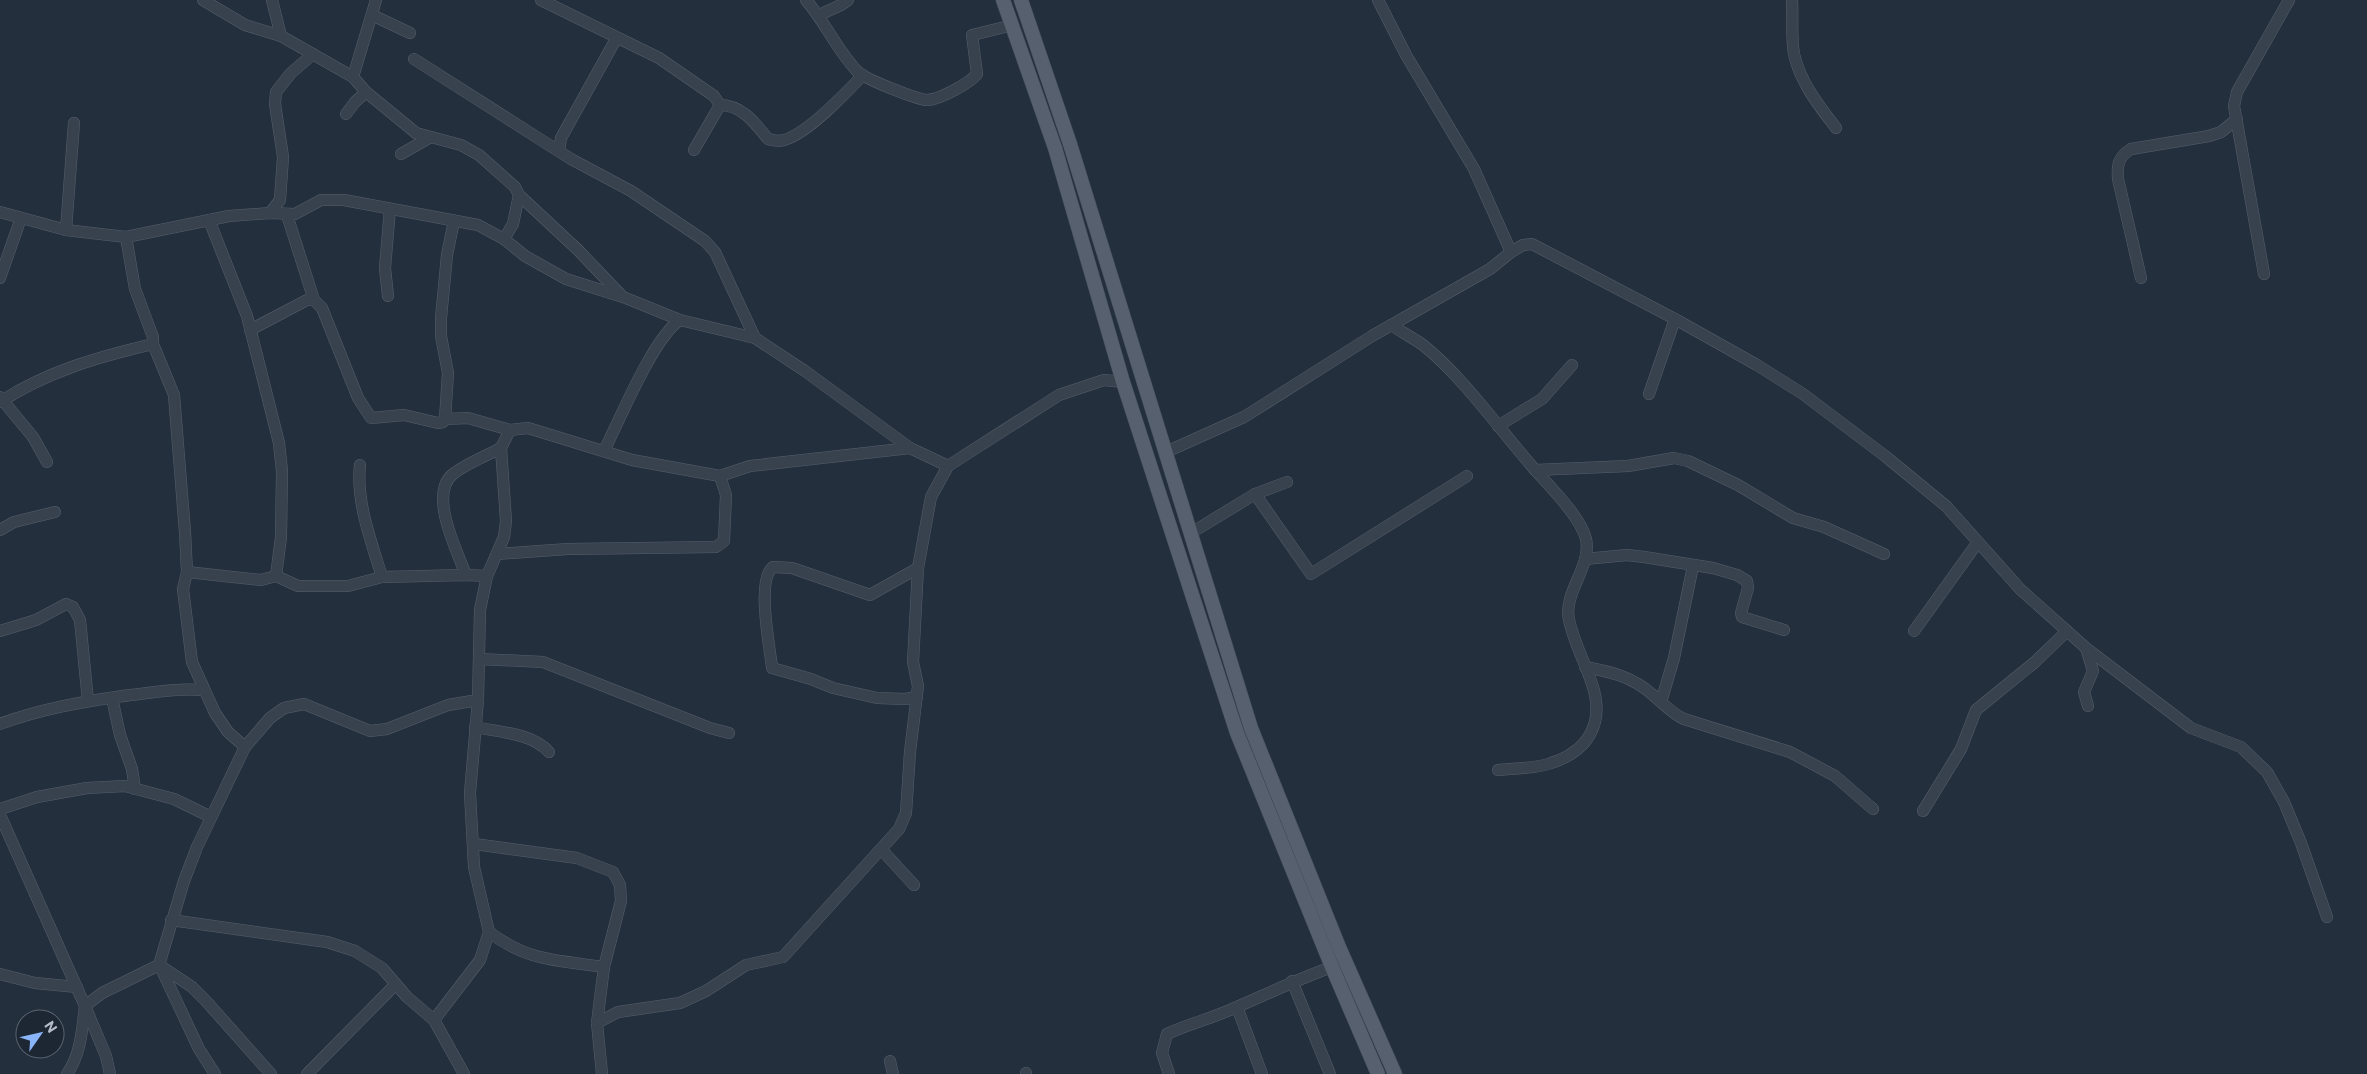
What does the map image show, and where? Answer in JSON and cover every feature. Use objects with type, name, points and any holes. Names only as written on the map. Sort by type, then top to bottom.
[{"type":"main road","points":[[1003,0],[1055,148],[1123,382],[1237,733],[1332,967],[1378,1074]]},
{"type":"main road","points":[[1021,0],[1070,144],[1254,736],[1339,948],[1395,1074]]},
{"type":"street","points":[[203,0],[246,25],[281,36],[353,78],[366,92],[416,133],[460,145],[479,155],[515,187],[519,196],[578,250],[623,297]]},
{"type":"street","points":[[272,0],[281,36]]},
{"type":"street","points":[[353,78],[376,0]]},
{"type":"street","points":[[541,0],[616,39],[659,58],[714,96],[720,105]]},
{"type":"street","points":[[806,0],[820,15],[858,73],[910,96],[928,100],[940,97],[973,79],[977,74],[972,34],[1013,25]]},
{"type":"street","points":[[820,15],[841,6],[848,0]]},
{"type":"street","points":[[1378,0],[1406,55],[1474,169],[1511,252]]},
{"type":"street","points":[[1792,0],[1794,54],[1812,95],[1836,128]]},
{"type":"street","points":[[2264,274],[2234,106],[2237,92],[2288,0]]},
{"type":"street","points":[[372,15],[410,33]]},
{"type":"street","points":[[559,151],[561,138],[616,39]]},
{"type":"street","points":[[270,213],[280,200],[283,157],[275,104],[276,92],[291,73],[313,54]]},
{"type":"street","points":[[414,59],[571,159],[631,191],[705,241],[716,252],[755,338]]},
{"type":"street","points":[[720,105],[729,105],[742,111],[768,138],[784,140],[801,130],[838,102],[863,75]]},
{"type":"street","points":[[346,114],[366,92]]},
{"type":"street","points":[[694,150],[720,105]]},
{"type":"street","points":[[2141,278],[2118,179],[2117,166],[2121,155],[2130,149],[2209,136],[2221,132],[2236,119]]},
{"type":"street","points":[[66,230],[74,123]]},
{"type":"street","points":[[401,154],[429,138]]},
{"type":"street","points":[[548,144],[561,138]]},
{"type":"street","points":[[504,239],[513,224],[519,196]]},
{"type":"street","points":[[0,212],[66,230],[126,237],[210,220],[270,213],[295,214],[321,200],[344,200],[478,224],[504,239],[525,256],[566,279],[623,297],[680,320],[755,338],[910,448],[948,466]]},
{"type":"street","points":[[388,296],[385,268],[390,209]]},
{"type":"street","points":[[287,215],[314,300],[322,308],[358,398],[371,418],[394,414],[438,423],[446,419],[468,418],[510,430],[528,428],[632,460],[720,476],[750,466],[910,448]]},
{"type":"street","points":[[0,278],[21,218]]},
{"type":"street","points":[[210,220],[247,316],[279,443],[282,470],[281,537],[276,576]]},
{"type":"street","points":[[446,419],[448,373],[441,336],[441,318],[447,254],[454,221]]},
{"type":"street","points":[[126,237],[135,289],[153,337],[153,344],[174,394],[184,495],[186,572],[183,589],[192,662],[204,690],[228,732],[245,747]]},
{"type":"street","points":[[1166,452],[1244,417],[1391,325],[1490,269],[1511,252],[1523,245],[1532,244],[1675,319],[1757,365],[1803,394],[1885,456],[1938,500],[2020,589],[2086,648],[2191,728],[2241,747],[2267,772],[2284,802],[2298,834],[2327,917]]},
{"type":"street","points":[[250,330],[307,300],[314,300]]},
{"type":"street","points":[[1649,394],[1675,319]]},
{"type":"street","points":[[604,451],[656,347],[670,326],[680,320]]},
{"type":"street","points":[[1391,325],[1424,346],[1463,384],[1580,526],[1586,540],[1585,559],[1572,589],[1568,617],[1598,707],[1597,720],[1586,740],[1567,756],[1550,764],[1498,770]]},
{"type":"street","points":[[48,462],[33,437],[1,400],[50,374],[89,360],[153,344]]},
{"type":"street","points":[[1498,426],[1542,399],[1572,365]]},
{"type":"street","points":[[597,1023],[618,1012],[680,1003],[706,992],[746,964],[783,957],[899,829],[906,813],[910,752],[917,697],[918,686],[913,662],[918,568],[930,497],[948,466],[1059,395],[1104,380],[1123,382]]},
{"type":"street","points":[[434,1020],[480,960],[489,932],[474,867],[474,844],[470,821],[470,793],[478,700],[480,610],[487,576],[504,537],[506,521],[501,448],[510,430]]},
{"type":"street","points":[[466,575],[448,530],[443,494],[444,486],[453,474],[501,448]]},
{"type":"street","points":[[1535,470],[1628,466],[1674,458],[1688,461],[1738,485],[1794,518],[1824,527],[1884,554]]},
{"type":"street","points":[[360,465],[358,481],[361,504],[382,577]]},
{"type":"street","points":[[497,554],[568,549],[716,548],[724,542],[726,495],[720,476]]},
{"type":"street","points":[[1255,494],[1311,574],[1467,476]]},
{"type":"street","points":[[1191,533],[1255,494],[1287,482]]},
{"type":"street","points":[[0,530],[14,522],[55,512]]},
{"type":"street","points":[[1914,631],[1978,542]]},
{"type":"street","points":[[1585,559],[1627,555],[1737,574],[1746,581],[1748,588],[1741,613],[1742,617],[1784,630]]},
{"type":"street","points":[[917,697],[905,699],[876,698],[833,688],[811,679],[772,668],[766,613],[766,577],[773,566],[792,568],[870,595],[918,568]]},
{"type":"street","points":[[1661,702],[1674,658],[1693,566]]},
{"type":"street","points":[[186,572],[261,580],[276,576],[298,586],[348,586],[382,577],[487,576]]},
{"type":"street","points":[[0,630],[36,620],[66,604],[73,607],[80,620],[88,701]]},
{"type":"street","points":[[1924,811],[1960,749],[1976,710],[2035,662],[2067,631]]},
{"type":"street","points":[[2086,648],[2094,671],[2084,692],[2088,706]]},
{"type":"street","points":[[480,659],[543,662],[710,728],[729,733]]},
{"type":"street","points":[[1585,667],[1614,672],[1632,679],[1673,714],[1684,719],[1790,752],[1835,776],[1872,809]]},
{"type":"street","points":[[0,724],[34,712],[88,701],[182,689],[204,690]]},
{"type":"street","points":[[112,698],[120,735],[132,769],[135,789]]},
{"type":"street","points":[[215,1074],[199,1049],[159,965],[171,920],[197,847],[245,747],[270,718],[284,708],[304,704],[370,731],[387,729],[448,705],[478,700]]},
{"type":"street","points":[[475,726],[534,740],[543,745],[549,752]]},
{"type":"street","points":[[0,809],[37,797],[87,788],[125,786],[174,799],[211,817]]},
{"type":"street","points":[[0,815],[77,987],[106,1056],[110,1074]]},
{"type":"street","points":[[474,844],[577,858],[613,872],[620,884],[621,901],[604,967],[597,1023],[602,1074]]},
{"type":"street","points":[[881,849],[914,885]]},
{"type":"street","points":[[171,920],[327,942],[362,955],[382,968],[407,997],[434,1020],[464,1074]]},
{"type":"street","points":[[489,932],[509,947],[532,957],[604,967]]},
{"type":"street","points":[[67,1074],[78,1052],[85,1006],[102,993],[159,965]]},
{"type":"street","points":[[159,965],[192,987],[271,1074]]},
{"type":"street","points":[[1168,1074],[1162,1054],[1167,1034],[1184,1026],[1205,1021],[1292,981],[1332,967]]},
{"type":"street","points":[[0,974],[35,983],[77,987]]},
{"type":"street","points":[[1292,981],[1330,1074]]},
{"type":"street","points":[[307,1074],[396,984]]},
{"type":"street","points":[[1237,1007],[1262,1074]]},
{"type":"street","points":[[890,1061],[893,1074]]}]
